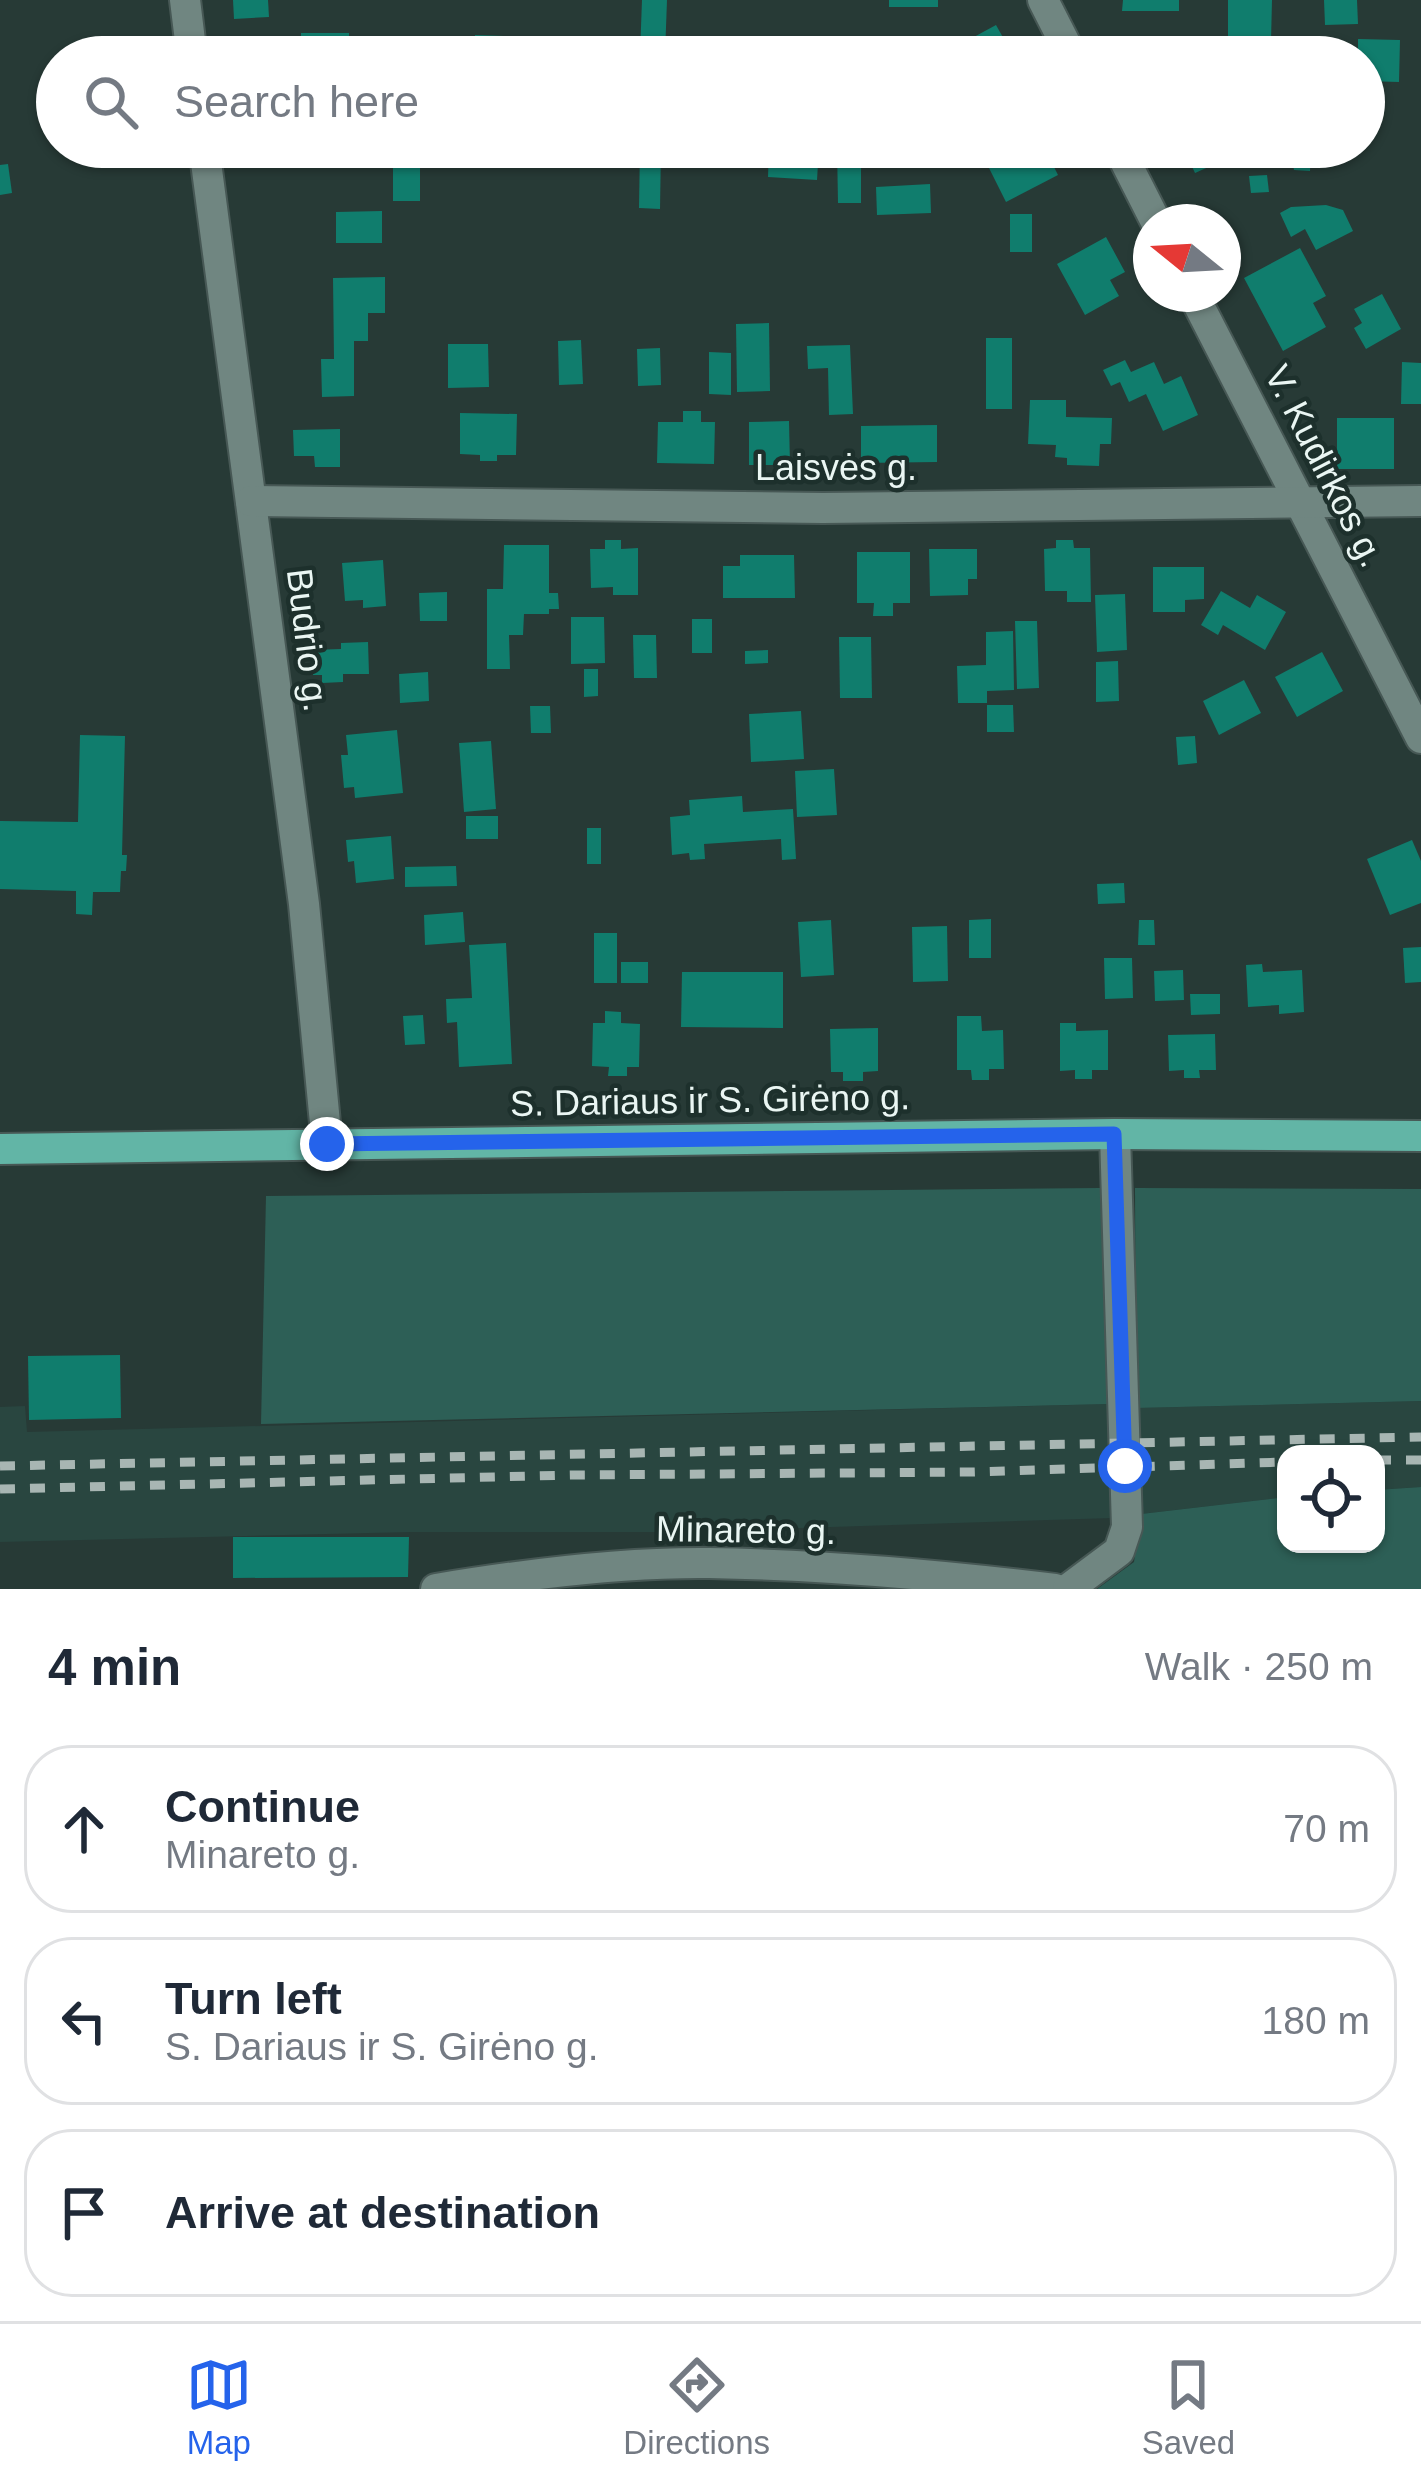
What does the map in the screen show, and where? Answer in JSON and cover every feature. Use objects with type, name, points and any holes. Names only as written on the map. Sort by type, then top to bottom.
[{"type":"main road","name":"S. Dariaus ir S. Girėno g.","points":[[0,1149],[1114,1134],[1421,1136]]},
{"type":"street","points":[[185,0],[189,36]]},
{"type":"street","points":[[1043,0],[1061,36]]},
{"type":"street","name":"Budrio g.","points":[[207,168],[304,904],[327,1144]]},
{"type":"street","points":[[1129,168],[1147,204]]},
{"type":"street","name":"V. Kudirkos g.","points":[[1202,312],[1421,738]]},
{"type":"street","name":"Laisvės g.","points":[[251,501],[823,508],[1421,501]]},
{"type":"street","points":[[1068,1589],[1119,1552],[1126,1527],[1114,1134]]},
{"type":"street","name":"Minareto g.","points":[[436,1589],[511,1577],[705,1563],[951,1576],[1055,1589]]},
{"type":"shaded area","points":[[1100,1188],[1109,1404],[261,1424],[266,1196]]},
{"type":"shaded area","points":[[1135,1188],[1421,1189],[1421,1401],[1136,1408]]},
{"type":"shaded area","points":[[1421,1401],[1421,1487],[1385,1489],[1385,1445],[1277,1445],[1277,1498],[1141,1514],[1136,1408]]},
{"type":"shaded area","points":[[1109,1404],[1112,1518],[672,1532],[411,1532],[0,1542],[0,1407],[25,1406],[27,1432]]},
{"type":"shaded area","points":[[1421,1487],[1421,1589],[1097,1589],[1134,1562],[1141,1514],[1277,1498],[1277,1553],[1385,1553],[1385,1489]]},
{"type":"building","points":[[233,0],[268,0],[269,17],[234,19]]},
{"type":"building","points":[[642,0],[667,0],[666,36],[641,36]]},
{"type":"building","points":[[889,0],[938,0],[938,7],[889,7]]},
{"type":"building","points":[[1123,0],[1179,0],[1179,11],[1122,11]]},
{"type":"building","points":[[1228,0],[1272,0],[1271,36],[1228,36]]},
{"type":"building","points":[[1324,0],[1357,0],[1358,24],[1325,25]]},
{"type":"building","points":[[996,25],[1002,36],[976,36]]},
{"type":"building","points":[[301,33],[349,33],[349,36]]},
{"type":"building","points":[[1385,40],[1400,40],[1399,82],[1385,82]]},
{"type":"building","points":[[8,164],[12,193],[0,195],[0,165]]},
{"type":"building","points":[[393,168],[420,168],[420,201],[393,201]]},
{"type":"building","points":[[640,168],[661,168],[660,209],[639,208]]},
{"type":"building","points":[[768,168],[818,168],[817,180],[768,177]]},
{"type":"building","points":[[837,168],[861,168],[861,203],[838,203]]},
{"type":"building","points":[[989,168],[1054,168],[1058,175],[1006,202]]},
{"type":"building","points":[[1267,175],[1269,192],[1251,193],[1249,176]]},
{"type":"building","points":[[930,184],[931,213],[877,215],[876,187]]},
{"type":"building","points":[[1326,205],[1343,210],[1353,231],[1316,250],[1305,229],[1291,237],[1280,213],[1291,207]]},
{"type":"building","points":[[382,211],[382,243],[336,243],[336,212]]},
{"type":"building","points":[[1010,214],[1032,214],[1032,252],[1010,252]]},
{"type":"building","points":[[1106,237],[1125,272],[1110,280],[1119,296],[1085,315],[1057,264]]},
{"type":"building","points":[[1300,248],[1326,296],[1313,303],[1326,327],[1283,351],[1244,278]]},
{"type":"building","points":[[385,277],[385,313],[368,313],[368,341],[354,341],[354,396],[322,397],[321,359],[334,359],[333,278]]},
{"type":"building","points":[[1382,294],[1401,329],[1366,349],[1354,328],[1362,323],[1354,309]]},
{"type":"building","points":[[769,323],[770,391],[737,392],[736,324]]},
{"type":"building","points":[[986,338],[1012,338],[1012,409],[986,409]]},
{"type":"building","points":[[581,340],[583,384],[559,385],[558,341]]},
{"type":"building","points":[[448,344],[488,344],[489,387],[448,388]]},
{"type":"building","points":[[850,345],[853,414],[829,415],[828,368],[808,369],[807,346]]},
{"type":"building","points":[[660,348],[661,385],[638,386],[637,349]]},
{"type":"building","points":[[709,352],[731,353],[731,395],[709,394]]},
{"type":"building","points":[[1125,360],[1131,372],[1154,362],[1164,384],[1181,376],[1198,415],[1163,431],[1146,394],[1129,402],[1120,382],[1111,386],[1103,370]]},
{"type":"building","points":[[1402,362],[1421,363],[1421,404],[1401,404]]},
{"type":"building","points":[[1030,400],[1066,400],[1066,417],[1112,418],[1111,444],[1100,444],[1099,466],[1067,465],[1067,458],[1055,457],[1056,445],[1028,444]]},
{"type":"building","points":[[683,411],[701,411],[701,422],[715,422],[714,464],[657,463],[658,422],[683,422]]},
{"type":"building","points":[[460,413],[517,414],[516,455],[480,461],[480,455],[460,454]]},
{"type":"building","points":[[1337,418],[1394,418],[1394,469],[1337,469]]},
{"type":"building","points":[[789,421],[790,465],[749,465],[749,422]]},
{"type":"building","points":[[937,425],[937,462],[861,463],[861,426]]},
{"type":"building","points":[[340,429],[340,467],[315,467],[314,456],[294,456],[293,430]]},
{"type":"building","points":[[605,540],[621,540],[621,549],[638,548],[638,595],[613,595],[613,587],[591,588],[590,549],[605,549]]},
{"type":"building","points":[[1056,540],[1073,540],[1074,548],[1090,548],[1091,602],[1067,602],[1067,591],[1045,591],[1044,549],[1056,548]]},
{"type":"building","points":[[504,545],[549,545],[549,593],[558,593],[559,609],[524,614],[523,635],[509,635],[510,669],[487,669],[487,589],[503,589]]},
{"type":"building","points":[[929,549],[977,549],[977,579],[968,579],[968,595],[930,596]]},
{"type":"building","points":[[857,552],[910,552],[910,603],[893,603],[893,616],[873,616],[874,603],[857,603]]},
{"type":"building","points":[[740,555],[794,555],[795,598],[723,598],[723,566],[740,566]]},
{"type":"building","points":[[383,560],[386,606],[363,608],[363,600],[345,601],[342,563]]},
{"type":"building","points":[[1153,567],[1204,567],[1204,599],[1185,600],[1185,612],[1153,612]]},
{"type":"building","points":[[1221,591],[1250,608],[1257,595],[1286,612],[1265,650],[1223,625],[1218,635],[1201,625]]},
{"type":"building","points":[[447,592],[447,621],[420,621],[419,593]]},
{"type":"building","points":[[1125,594],[1127,650],[1097,652],[1095,595]]},
{"type":"building","points":[[571,617],[604,617],[605,663],[571,664]]},
{"type":"building","points":[[692,619],[712,619],[712,653],[692,653]]},
{"type":"building","points":[[1015,621],[1037,621],[1039,688],[1017,689]]},
{"type":"building","points":[[1013,631],[1014,690],[987,691],[987,703],[958,703],[957,666],[986,665],[986,632]]},
{"type":"building","points":[[633,635],[656,635],[657,678],[634,678]]},
{"type":"building","points":[[839,637],[871,637],[872,698],[840,698]]},
{"type":"building","points":[[368,642],[369,674],[343,674],[343,682],[322,683],[322,675],[313,675],[312,650]]},
{"type":"building","points":[[768,650],[768,663],[745,664],[745,651]]},
{"type":"building","points":[[1322,652],[1343,691],[1297,717],[1275,677]]},
{"type":"building","points":[[1118,661],[1119,701],[1096,702],[1096,662]]},
{"type":"building","points":[[584,669],[598,669],[598,696],[584,697]]},
{"type":"building","points":[[428,672],[429,701],[400,703],[399,674]]},
{"type":"building","points":[[1244,680],[1261,713],[1219,735],[1203,701]]},
{"type":"building","points":[[987,705],[1013,705],[1014,732],[987,732]]},
{"type":"building","points":[[530,706],[550,706],[551,733],[531,733]]},
{"type":"building","points":[[801,711],[804,759],[751,762],[749,714]]},
{"type":"building","points":[[397,730],[403,793],[355,798],[354,787],[344,788],[341,755],[348,755],[346,735]]},
{"type":"building","points":[[80,735],[125,736],[122,855],[127,855],[126,871],[121,871],[120,892],[93,892],[92,915],[76,914],[76,891],[0,889],[0,821],[78,822]]},
{"type":"building","points":[[1195,736],[1197,763],[1178,765],[1176,737]]},
{"type":"building","points":[[491,741],[496,809],[464,812],[459,743]]},
{"type":"building","points":[[834,769],[837,815],[797,817],[795,771]]},
{"type":"building","points":[[742,796],[743,812],[793,809],[796,859],[782,860],[781,839],[704,844],[705,859],[690,860],[689,853],[672,855],[670,817],[690,815],[689,800]]},
{"type":"building","points":[[466,816],[498,816],[498,839],[466,839]]},
{"type":"building","points":[[587,828],[601,828],[601,864],[587,864]]},
{"type":"building","points":[[391,836],[394,879],[356,883],[346,840]]},
{"type":"building","points":[[1412,840],[1421,861],[1421,903],[1390,915],[1367,859]]},
{"type":"building","points":[[456,866],[457,886],[405,887],[405,867]]},
{"type":"building","points":[[1124,883],[1125,903],[1098,904],[1097,884]]},
{"type":"building","points":[[463,912],[465,942],[425,945],[424,915]]},
{"type":"building","points":[[991,919],[991,958],[969,958],[969,920]]},
{"type":"building","points":[[831,920],[834,975],[801,977],[798,922]]},
{"type":"building","points":[[1139,920],[1154,920],[1155,945],[1138,945]]},
{"type":"building","points":[[947,926],[948,981],[913,982],[912,927]]},
{"type":"building","points":[[594,933],[617,933],[617,983],[594,983]]},
{"type":"building","points":[[506,943],[512,1064],[459,1067],[457,1022],[447,1023],[446,999],[472,998],[469,945]]},
{"type":"building","points":[[1421,947],[1421,982],[1405,983],[1403,948]]},
{"type":"building","points":[[1104,958],[1132,958],[1133,998],[1105,999]]},
{"type":"building","points":[[621,962],[648,962],[648,983],[621,983]]},
{"type":"building","points":[[1262,964],[1263,972],[1302,970],[1304,1012],[1279,1014],[1279,1005],[1248,1007],[1246,965]]},
{"type":"building","points":[[1183,970],[1184,1000],[1155,1001],[1154,971]]},
{"type":"building","points":[[682,972],[783,972],[783,1028],[681,1027]]},
{"type":"building","points":[[1190,994],[1220,994],[1220,1014],[1191,1015]]},
{"type":"building","points":[[605,1011],[621,1012],[621,1023],[640,1024],[639,1067],[627,1067],[627,1076],[608,1076],[609,1067],[592,1066],[593,1023],[605,1023]]},
{"type":"building","points":[[423,1015],[425,1044],[405,1045],[403,1016]]},
{"type":"building","points":[[957,1016],[981,1016],[982,1031],[1003,1030],[1004,1069],[989,1069],[989,1080],[972,1080],[971,1070],[957,1070]]},
{"type":"building","points":[[1060,1023],[1076,1023],[1076,1031],[1108,1030],[1108,1070],[1092,1070],[1092,1079],[1075,1079],[1075,1070],[1060,1071]]},
{"type":"building","points":[[878,1028],[878,1071],[863,1072],[863,1081],[843,1081],[843,1072],[831,1072],[830,1029]]},
{"type":"building","points":[[1215,1034],[1216,1070],[1199,1070],[1200,1078],[1184,1078],[1184,1070],[1169,1071],[1168,1035]]},
{"type":"building","points":[[120,1355],[121,1418],[29,1420],[28,1356]]},
{"type":"building","points":[[233,1537],[409,1537],[408,1577],[233,1578]]},
{"type":"railway","points":[[0,1466],[1421,1437]]},
{"type":"railway","points":[[1385,1460],[1421,1460]]},
{"type":"railway","points":[[0,1489],[1277,1462]]},
{"type":"route","points":[[327,1144],[1114,1134],[1125,1466]]}]
